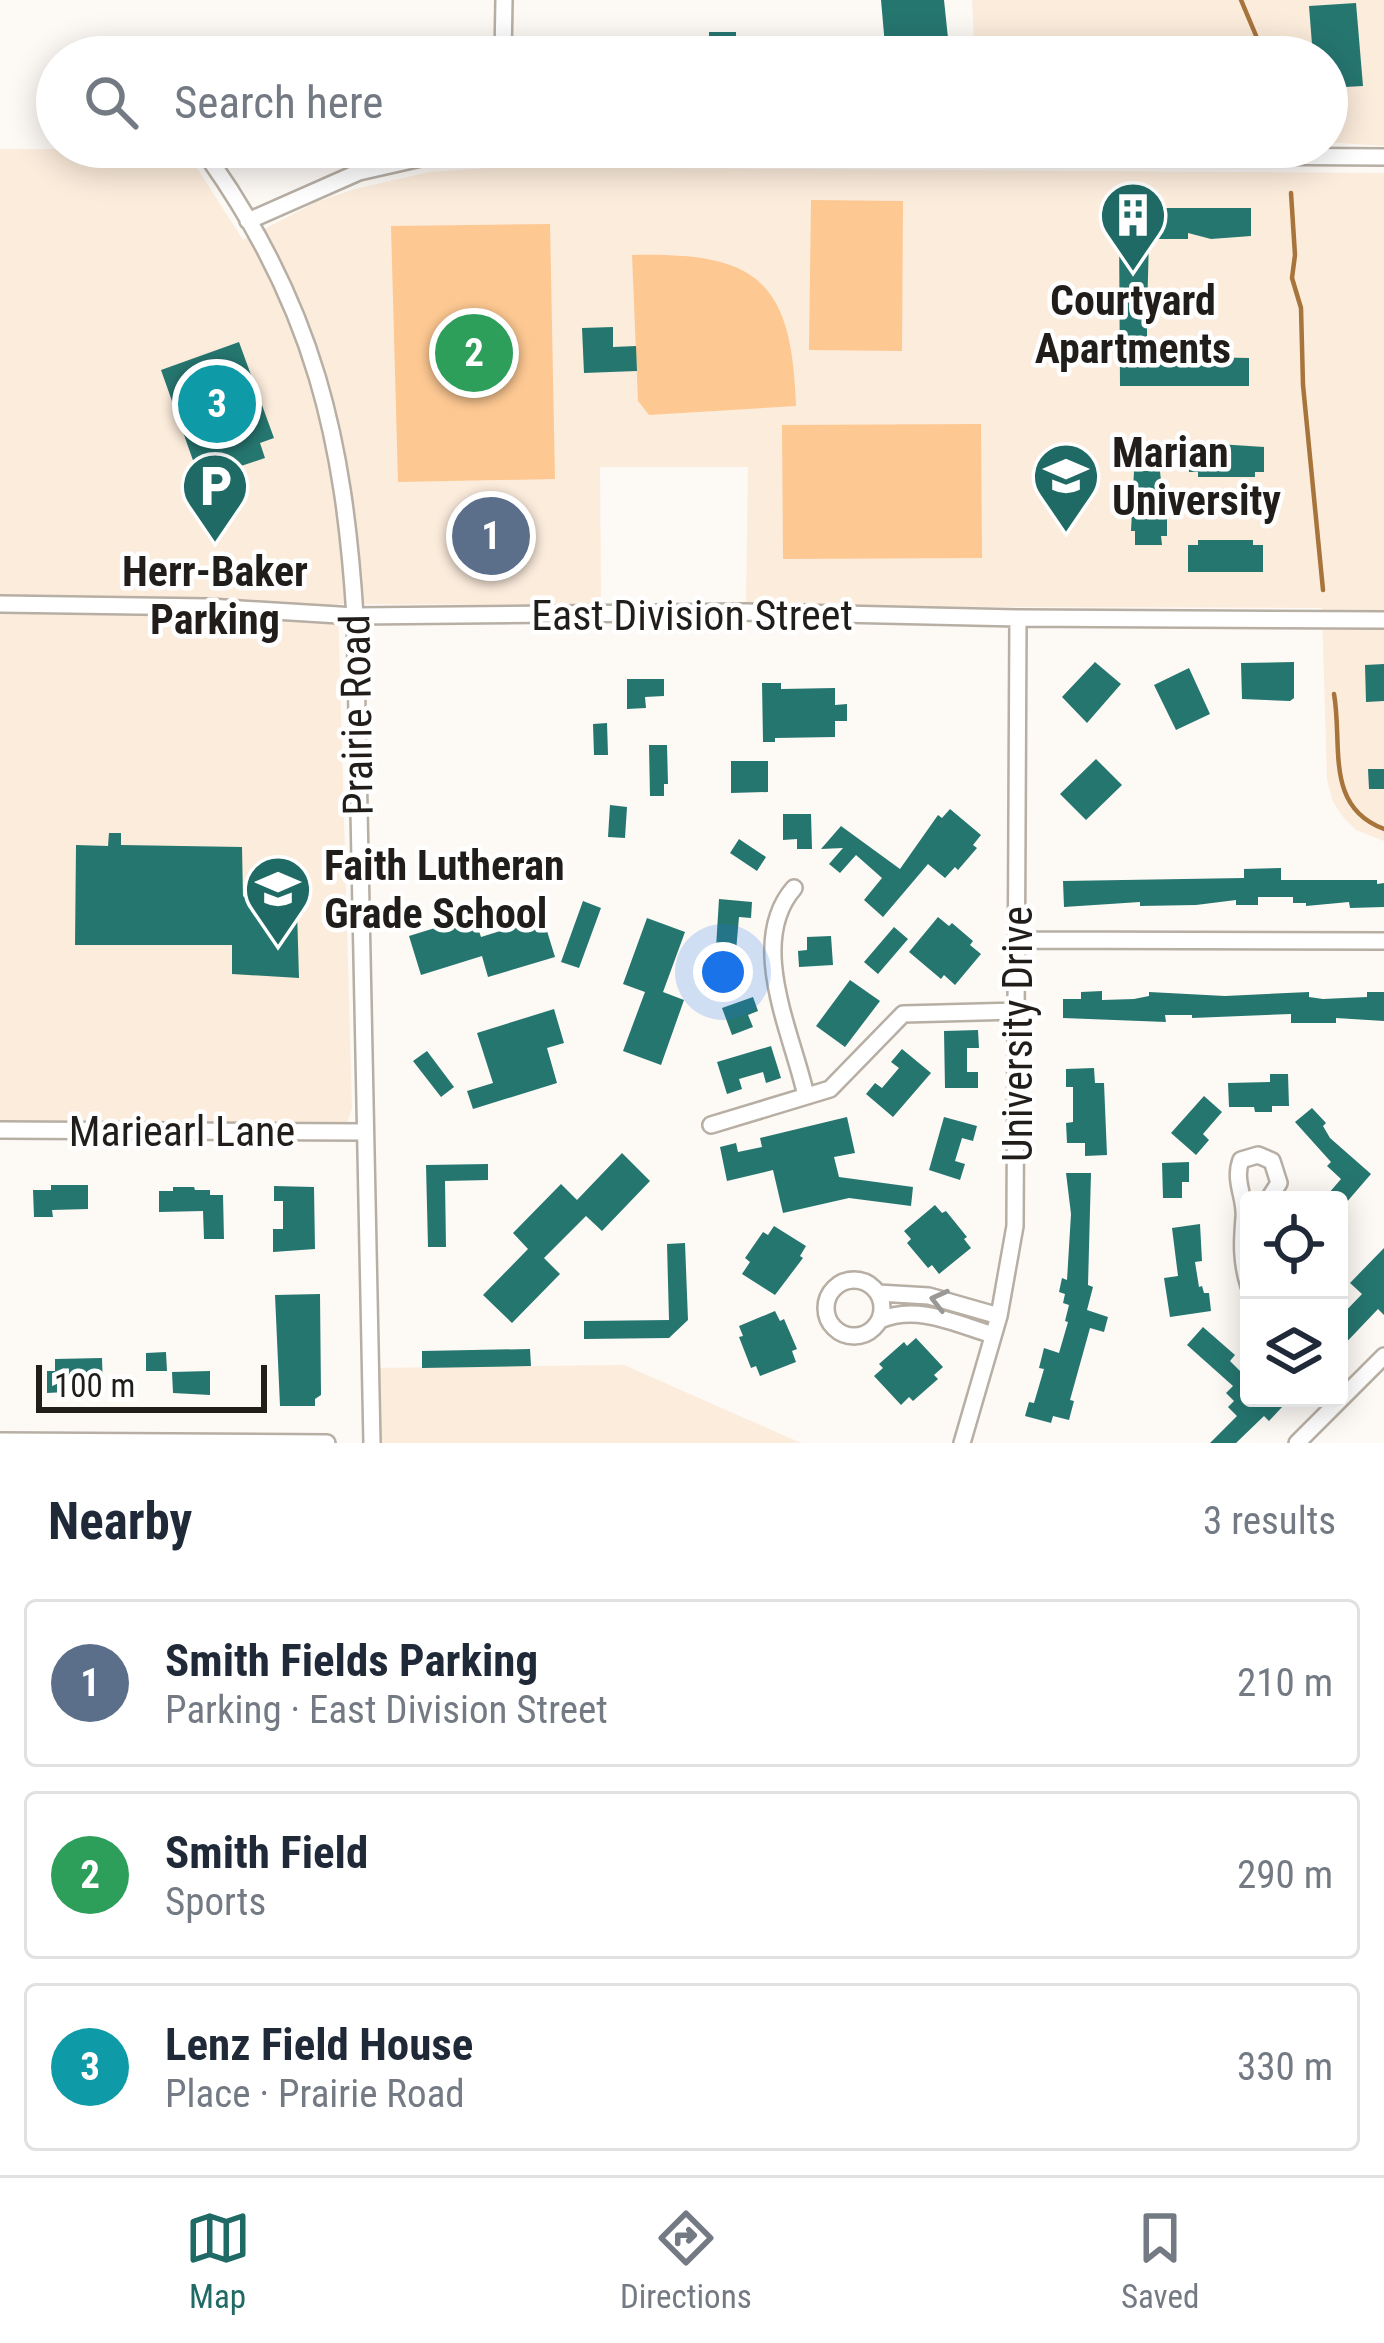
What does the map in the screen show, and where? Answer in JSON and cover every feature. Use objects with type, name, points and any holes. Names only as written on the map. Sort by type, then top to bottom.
[{"type":"street","points":[[503,0],[503,36]]},
{"type":"street","points":[[1348,157],[1384,157]]},
{"type":"street","name":"Prairie Road","points":[[215,168],[292,304],[328,408],[349,518],[372,1443]]},
{"type":"street","points":[[248,221],[376,168]]},
{"type":"street","name":"East Division Street","points":[[0,604],[355,616],[746,612],[1384,620]]},
{"type":"street","name":"University Drive","points":[[962,1443],[999,1316],[1016,1209],[1018,618]]},
{"type":"street","points":[[794,888],[776,918],[774,957],[806,1096]]},
{"type":"street","points":[[1018,940],[1384,940]]},
{"type":"street","points":[[711,1125],[830,1089],[903,1013],[1019,1011]]},
{"type":"street","name":"Mariearl Lane","points":[[0,1130],[365,1132]]},
{"type":"street","points":[[1241,1191],[1237,1177],[1241,1160],[1258,1155],[1272,1161],[1279,1184],[1274,1191]]},
{"type":"street","points":[[850,1280],[871,1285],[878,1293],[880,1320],[874,1328],[855,1336],[835,1329],[826,1310],[832,1290],[850,1280]]},
{"type":"street","points":[[878,1293],[929,1296],[999,1316]]},
{"type":"street","points":[[880,1320],[907,1312],[993,1336]]},
{"type":"street","points":[[1348,1390],[1384,1356]]},
{"type":"street","points":[[1297,1443],[1331,1407]]},
{"type":"street","points":[[0,1441],[327,1443]]},
{"type":"shaded area","points":[[972,0],[1384,0],[1384,146],[1348,143],[1348,36],[974,36]]},
{"type":"shaded area","name":"Marian University","points":[[0,149],[36,149],[36,168],[197,168],[243,240],[316,202],[355,189],[429,172],[487,168],[1384,173],[1384,841],[1356,830],[1343,817],[1327,780],[1322,608],[746,606],[748,467],[600,467],[601,605],[338,604],[352,1108],[348,1121],[340,1126],[0,1124]]},
{"type":"shaded area","points":[[811,200],[903,201],[902,351],[809,350]]},
{"type":"shaded area","points":[[550,224],[555,479],[398,482],[391,226]]},
{"type":"shaded area","points":[[632,255],[709,259],[759,282],[775,302],[786,328],[796,406],[649,415],[638,401]]},
{"type":"shaded area","points":[[981,424],[982,558],[783,559],[782,425]]},
{"type":"shaded area","points":[[624,1365],[801,1443],[372,1443],[370,1368]]},
{"type":"building","points":[[881,0],[944,0],[948,36],[884,36]]},
{"type":"building","points":[[1356,3],[1363,86],[1348,87],[1348,36],[1311,36],[1309,6]]},
{"type":"building","points":[[709,32],[736,32],[736,36],[709,36]]},
{"type":"building","name":"Courtyard Apartments","points":[[1148,208],[1251,208],[1251,236],[1211,239],[1188,233],[1188,239],[1149,239],[1147,314],[1147,356],[1249,358],[1249,386],[1120,386],[1119,222],[1148,222]]},
{"type":"building","points":[[613,327],[613,347],[636,346],[637,371],[584,373],[582,328]]},
{"type":"building","points":[[239,342],[274,438],[260,443],[265,458],[214,475],[208,461],[195,466],[161,370]]},
{"type":"building","points":[[1203,443],[1264,447],[1264,472],[1255,472],[1255,477],[1198,477],[1198,472],[1189,472],[1189,447]]},
{"type":"building","points":[[1134,471],[1160,471],[1161,481],[1167,481],[1167,536],[1161,536],[1162,545],[1135,545],[1135,531],[1131,531]]},
{"type":"building","points":[[1198,540],[1253,540],[1253,545],[1263,545],[1263,572],[1188,572],[1188,545],[1198,545]]},
{"type":"building","points":[[1095,662],[1121,684],[1087,723],[1062,697]]},
{"type":"building","points":[[1294,662],[1294,698],[1290,701],[1242,699],[1241,663]]},
{"type":"building","points":[[1384,664],[1384,701],[1366,702],[1365,665]]},
{"type":"building","points":[[1189,668],[1210,714],[1176,730],[1154,685]]},
{"type":"building","points":[[627,679],[664,679],[664,696],[645,697],[646,708],[627,709]]},
{"type":"building","points":[[762,683],[781,683],[781,689],[835,688],[835,705],[847,704],[847,721],[835,721],[835,737],[763,742]]},
{"type":"building","points":[[607,723],[608,755],[594,755],[593,724]]},
{"type":"building","points":[[649,745],[667,745],[664,796],[650,796]]},
{"type":"building","points":[[1096,759],[1122,785],[1086,820],[1060,794]]},
{"type":"building","points":[[731,761],[768,761],[768,792],[731,793]]},
{"type":"building","points":[[1368,769],[1384,769],[1384,789],[1369,789]]},
{"type":"building","points":[[610,805],[627,807],[625,838],[608,837]]},
{"type":"building","points":[[950,809],[981,835],[973,845],[977,848],[945,878],[928,864],[883,917],[864,900],[882,878],[856,855],[840,873],[829,864],[843,848],[821,849],[841,826],[900,869],[938,815],[942,818]]},
{"type":"building","points":[[783,814],[811,814],[812,849],[797,849],[797,839],[783,840]]},
{"type":"building","name":"Faith Lutheran Grade School","points":[[109,833],[121,833],[121,845],[242,847],[243,897],[269,871],[283,888],[263,910],[297,910],[299,978],[232,974],[232,945],[75,945],[76,845],[108,846]]},
{"type":"building","points":[[739,839],[766,857],[757,871],[730,853]]},
{"type":"building","points":[[1281,868],[1281,880],[1377,880],[1377,884],[1384,883],[1384,907],[1350,908],[1349,902],[1306,906],[1293,903],[1293,897],[1258,897],[1258,905],[1236,905],[1236,900],[1064,907],[1063,881],[1244,878],[1244,869]]},
{"type":"building","points":[[719,899],[752,902],[751,918],[739,917],[736,951],[738,964],[748,965],[748,981],[714,980]]},
{"type":"building","points":[[583,901],[601,908],[579,968],[561,962]]},
{"type":"building","points":[[474,916],[481,937],[543,918],[555,957],[488,977],[482,956],[421,975],[409,936]]},
{"type":"building","points":[[938,917],[973,941],[970,945],[981,954],[955,985],[909,952]]},
{"type":"building","points":[[647,918],[685,932],[663,992],[684,1000],[661,1065],[623,1051],[645,992],[623,984]]},
{"type":"building","points":[[894,927],[908,939],[878,974],[864,962]]},
{"type":"building","points":[[831,936],[833,965],[799,967],[798,951],[807,950],[807,937]]},
{"type":"building","points":[[850,980],[880,1001],[845,1047],[816,1026]]},
{"type":"building","points":[[1102,991],[1102,1000],[1134,999],[1149,996],[1149,992],[1225,996],[1309,992],[1309,997],[1323,999],[1384,992],[1384,1021],[1336,1018],[1336,1023],[1291,1023],[1291,1014],[1165,1015],[1166,1022],[1063,1018],[1063,999],[1081,999],[1081,992]]},
{"type":"building","points":[[753,997],[758,1011],[748,1015],[753,1027],[732,1035],[722,1008]]},
{"type":"building","points":[[554,1009],[564,1043],[547,1048],[557,1083],[473,1109],[467,1091],[493,1083],[477,1033]]},
{"type":"building","points":[[978,1030],[979,1048],[967,1048],[967,1072],[978,1072],[978,1088],[945,1088],[944,1031]]},
{"type":"building","points":[[771,1046],[781,1078],[766,1083],[763,1072],[739,1079],[742,1089],[727,1094],[717,1062]]},
{"type":"building","points":[[902,1049],[931,1073],[893,1117],[866,1094],[875,1083],[882,1088],[899,1068],[891,1062]]},
{"type":"building","points":[[427,1051],[454,1087],[441,1097],[413,1061]]},
{"type":"building","points":[[1094,1068],[1095,1083],[1104,1083],[1107,1155],[1085,1156],[1085,1143],[1067,1143],[1066,1123],[1073,1122],[1073,1087],[1066,1087],[1066,1069]]},
{"type":"building","points":[[1270,1074],[1288,1074],[1289,1106],[1272,1106],[1272,1112],[1229,1107],[1228,1083],[1270,1082]]},
{"type":"building","points":[[1204,1096],[1222,1112],[1203,1134],[1209,1140],[1196,1155],[1171,1133]]},
{"type":"building","points":[[1312,1108],[1326,1123],[1323,1126],[1330,1138],[1371,1174],[1348,1201],[1348,1191],[1331,1191],[1341,1179],[1295,1122]]},
{"type":"building","points":[[847,1117],[855,1153],[834,1157],[839,1177],[913,1187],[911,1206],[849,1198],[783,1213],[773,1170],[727,1181],[720,1147],[736,1143],[738,1152],[762,1147],[760,1138]]},
{"type":"building","points":[[944,1117],[977,1126],[973,1141],[962,1138],[955,1161],[965,1164],[960,1180],[929,1170]]},
{"type":"building","points":[[622,1153],[650,1181],[602,1231],[586,1216],[544,1258],[560,1274],[512,1323],[483,1295],[528,1249],[513,1233],[561,1184],[577,1200]]},
{"type":"building","points":[[1189,1162],[1189,1182],[1182,1182],[1182,1198],[1163,1198],[1162,1163]]},
{"type":"building","points":[[488,1164],[488,1180],[445,1181],[446,1247],[428,1247],[426,1165]]},
{"type":"building","points":[[1066,1173],[1091,1173],[1088,1285],[1093,1287],[1087,1310],[1108,1317],[1104,1332],[1090,1328],[1069,1420],[1053,1416],[1051,1423],[1025,1416],[1044,1369],[1039,1368],[1044,1348],[1059,1353],[1068,1322],[1069,1305],[1059,1292],[1062,1278],[1067,1280],[1071,1214]]},
{"type":"building","points":[[51,1185],[88,1185],[88,1209],[52,1210],[53,1217],[34,1217],[33,1190],[51,1190]]},
{"type":"building","points":[[274,1186],[314,1187],[315,1249],[273,1252],[273,1229],[283,1229],[283,1201],[274,1201]]},
{"type":"building","points":[[173,1187],[223,1195],[224,1239],[204,1239],[203,1211],[159,1212],[159,1191],[173,1191]]},
{"type":"building","points":[[935,1205],[942,1213],[946,1211],[971,1248],[939,1274],[907,1243],[911,1239],[904,1231]]},
{"type":"building","points":[[1200,1224],[1202,1261],[1195,1262],[1199,1287],[1209,1293],[1211,1311],[1170,1317],[1164,1278],[1178,1276],[1172,1228]]},
{"type":"building","points":[[774,1226],[806,1246],[803,1258],[775,1295],[742,1274],[750,1262],[745,1258],[763,1232],[768,1235]]},
{"type":"building","points":[[685,1243],[688,1320],[669,1338],[584,1339],[584,1321],[669,1320],[667,1244]]},
{"type":"building","points":[[1384,1248],[1384,1315],[1378,1309],[1348,1341],[1348,1309],[1362,1294],[1350,1283]]},
{"type":"building","points":[[320,1294],[321,1395],[315,1406],[280,1406],[275,1295]]},
{"type":"building","points":[[775,1311],[780,1321],[784,1319],[797,1349],[792,1351],[796,1362],[760,1376],[756,1366],[751,1368],[739,1326]]},
{"type":"building","points":[[1203,1327],[1235,1355],[1230,1361],[1240,1371],[1240,1407],[1282,1407],[1269,1421],[1264,1416],[1236,1443],[1210,1443],[1237,1416],[1228,1407],[1234,1401],[1226,1393],[1233,1386],[1187,1345]]},
{"type":"building","points":[[916,1338],[943,1367],[934,1375],[938,1379],[913,1401],[909,1397],[901,1405],[874,1376],[883,1368],[879,1364],[904,1342],[907,1346]]},
{"type":"building","points":[[530,1349],[531,1366],[422,1368],[422,1351]]},
{"type":"building","points":[[166,1352],[167,1371],[146,1371],[146,1353]]},
{"type":"building","points":[[102,1358],[103,1390],[47,1393],[47,1371],[55,1371],[55,1359]]},
{"type":"building","points":[[210,1371],[210,1395],[173,1393],[172,1372]]},
{"type":"waterway","points":[[1241,0],[1256,36]]},
{"type":"waterway","points":[[1291,193],[1292,278],[1301,308],[1303,385],[1323,590]]},
{"type":"waterway","points":[[1334,694],[1344,790],[1365,819],[1384,829]]},
{"type":"place","name":"Courtyard Apartments","points":[[1133,274]]},
{"type":"place","name":"Smith Field","points":[[474,353]]},
{"type":"place","name":"Lenz Field House","points":[[217,404]]},
{"type":"place","name":"Marian University","points":[[1066,535]]},
{"type":"place","name":"Smith Fields Parking","points":[[491,536]]},
{"type":"place","name":"Herr-Baker Parking","points":[[215,545]]},
{"type":"place","name":"Faith Lutheran Grade School","points":[[278,948]]}]
